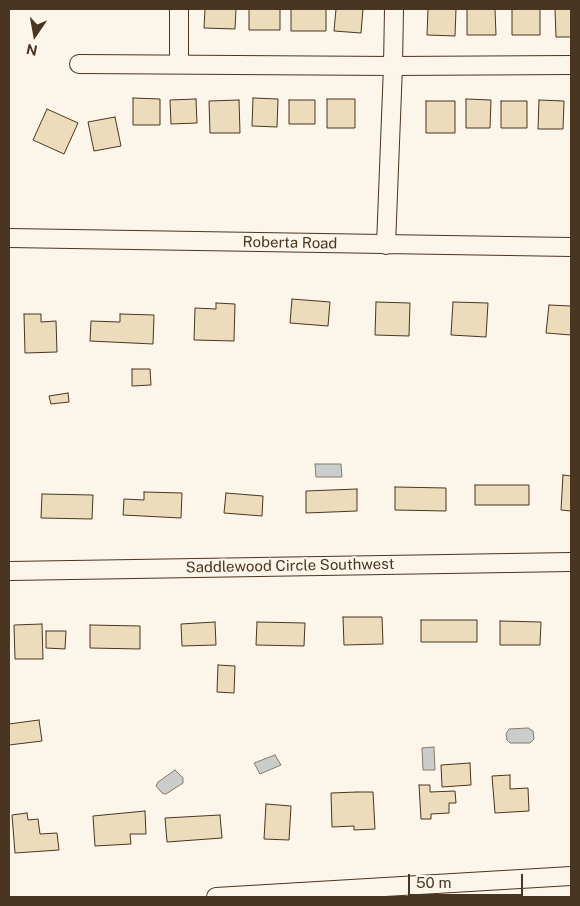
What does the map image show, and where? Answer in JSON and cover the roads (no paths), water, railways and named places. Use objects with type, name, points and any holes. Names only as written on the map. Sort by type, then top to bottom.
[{"type":"street","points":[[179,64],[180,9]]},
{"type":"street","points":[[386,245],[394,9]]},
{"type":"street","points":[[79,64],[571,65]]},
{"type":"street","name":"Roberta Road","points":[[9,238],[571,247]]},
{"type":"street","name":"Saddlewood Circle Southwest","points":[[9,571],[571,562]]},
{"type":"street","points":[[216,897],[571,876]]}]
